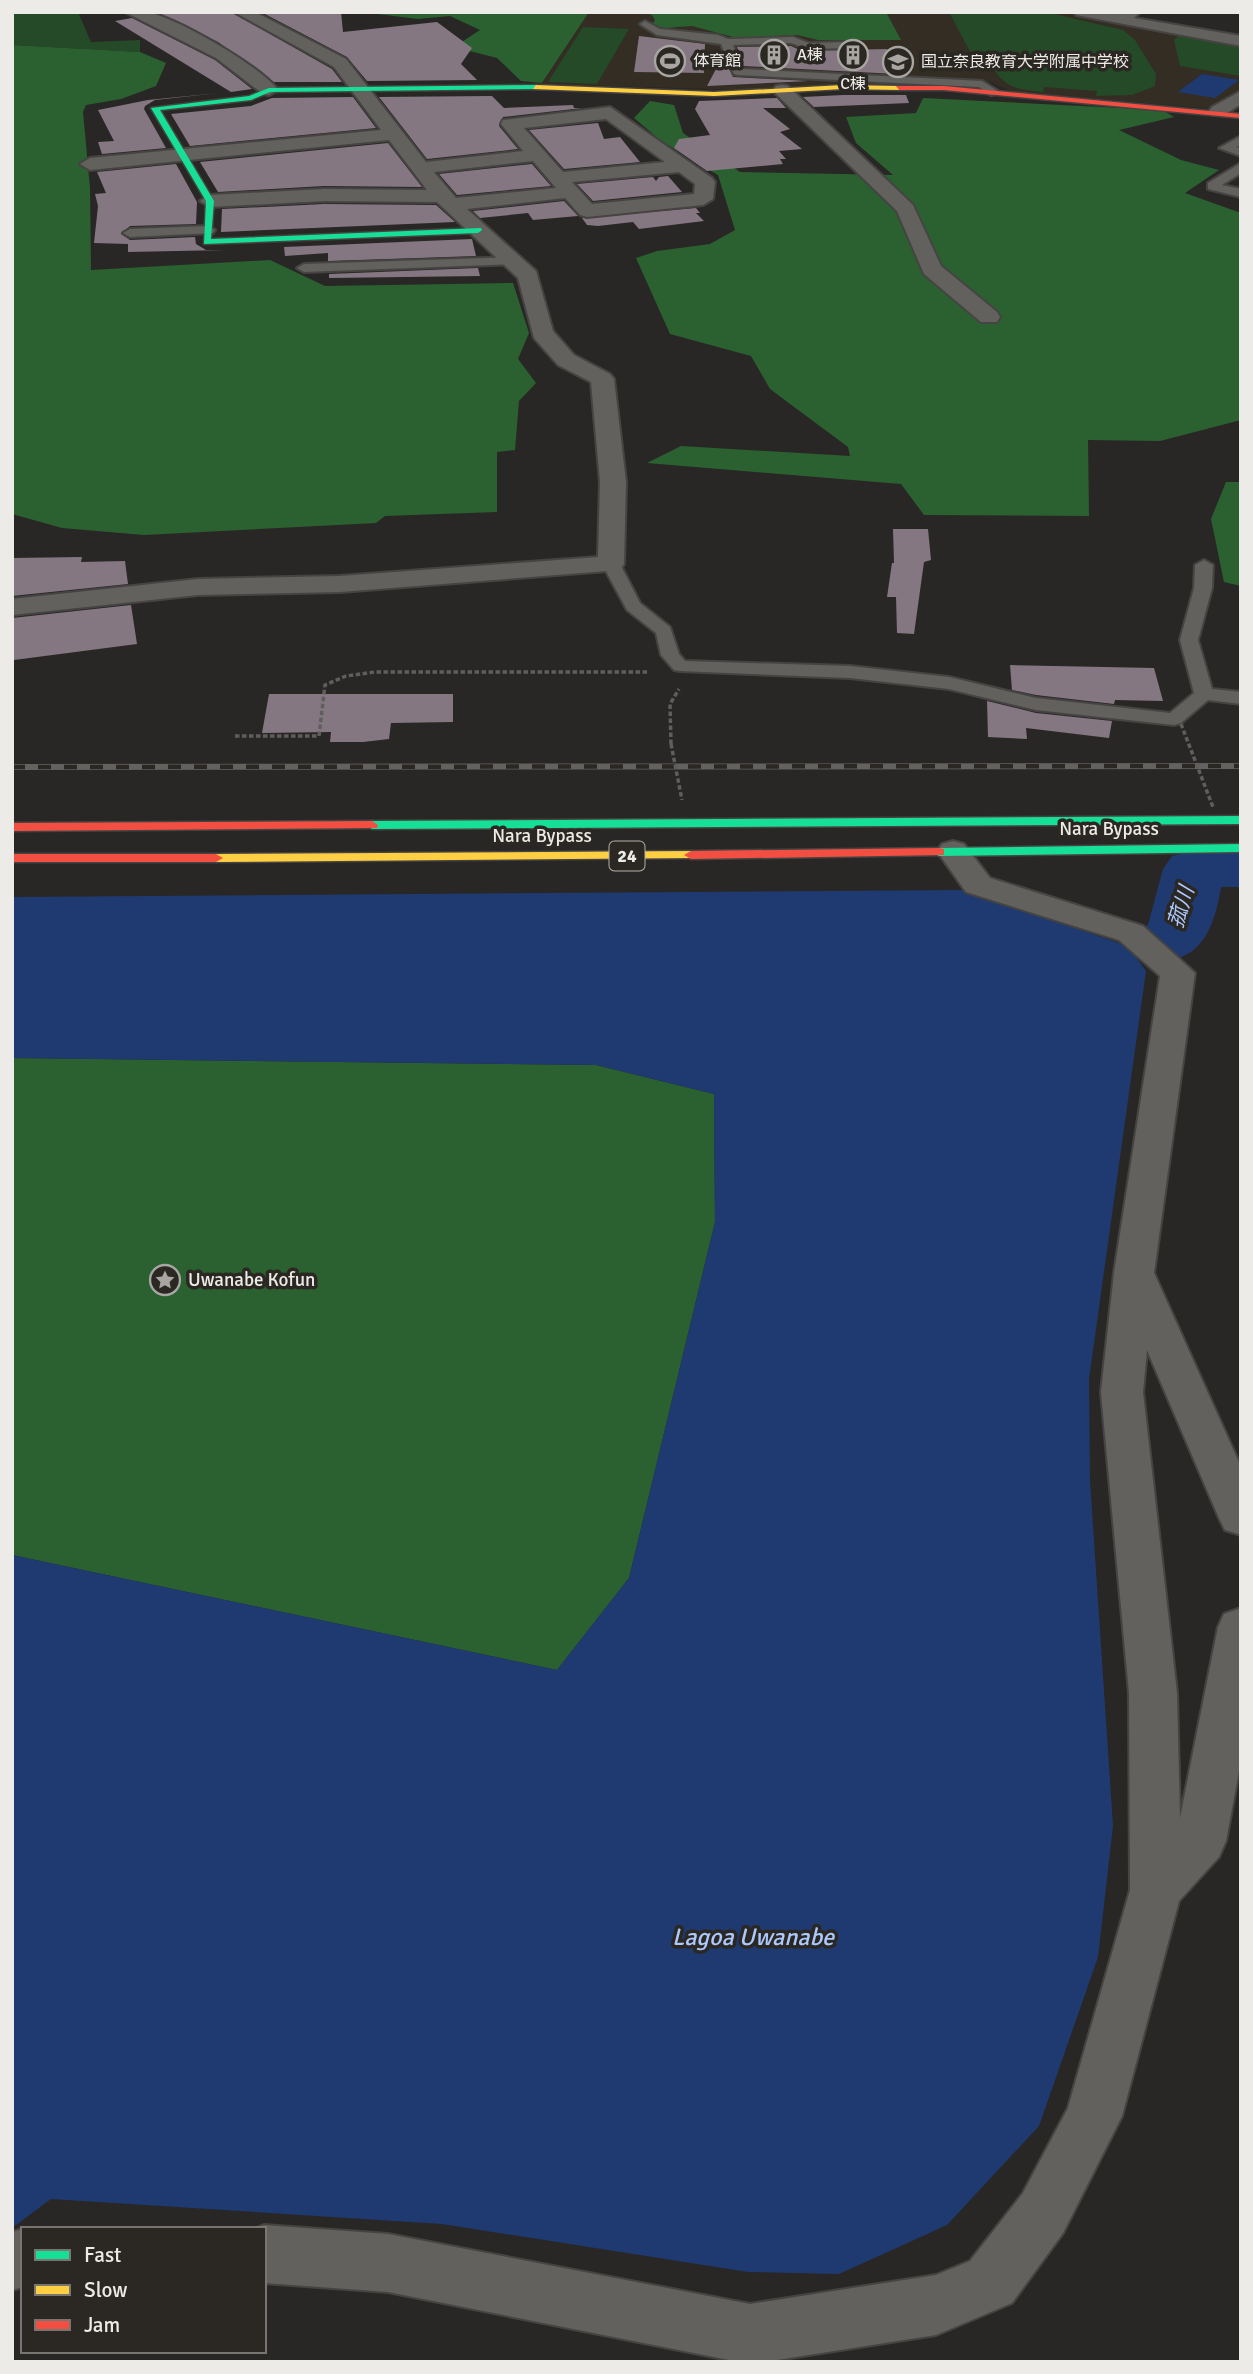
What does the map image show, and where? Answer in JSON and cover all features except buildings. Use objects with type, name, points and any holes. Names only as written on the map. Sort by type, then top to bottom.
[{"type":"main road","points":[[478,230],[207,242],[210,201],[155,108],[263,93],[548,87],[713,93],[944,89],[1218,111],[1241,116]]},
{"type":"main road","name":"Nara Bypass","points":[[12,828],[1241,821]]},
{"type":"main road","name":"Nara Bypass","points":[[12,858],[567,857],[1241,848]]},
{"type":"street","points":[[133,12],[192,38],[245,66],[263,93],[273,120],[324,195]]},
{"type":"street","points":[[1082,12],[1125,16],[1241,41]]},
{"type":"street","points":[[12,607],[198,587],[340,584],[611,564],[613,482],[602,379],[566,360],[542,333],[528,276],[447,200],[340,63],[265,24],[242,20]]},
{"type":"street","points":[[192,38],[217,33]]},
{"type":"street","points":[[548,87],[544,105],[550,118]]},
{"type":"street","points":[[782,90],[906,209],[933,270],[989,317]]},
{"type":"street","points":[[1218,111],[1241,96]]},
{"type":"street","points":[[610,113],[705,182],[703,199],[587,211],[538,155],[510,124],[610,113]]},
{"type":"street","points":[[90,164],[394,134]]},
{"type":"street","points":[[420,168],[538,155]]},
{"type":"street","points":[[210,201],[324,195],[447,200],[682,166]]},
{"type":"street","points":[[266,2254],[388,2263],[750,2334],[936,2305],[991,2282],[1043,2213],[1094,2116],[1156,1890],[1153,1693],[1122,1392],[1135,1273],[1178,973],[1131,933],[978,885],[953,851]]},
{"type":"street","points":[[1135,1273],[1241,1518]]},
{"type":"street","points":[[1156,1890],[1200,1841],[1241,1627]]},
{"type":"lane","points":[[645,24],[657,32],[698,34],[726,42],[793,40],[807,46],[848,45]]},
{"type":"lane","points":[[726,42],[738,72],[754,75],[982,84],[995,93]]},
{"type":"lane","points":[[1241,140],[1225,148],[1241,152]]},
{"type":"lane","points":[[1241,167],[1212,187],[1241,193]]},
{"type":"lane","points":[[130,233],[208,230]]},
{"type":"lane","points":[[304,268],[514,261]]},
{"type":"lane","points":[[611,564],[633,606],[664,631],[670,655],[680,666],[850,673],[949,683],[1036,704],[1174,719],[1205,694],[1241,698]]},
{"type":"lane","points":[[1204,565],[1203,588],[1189,640],[1205,694]]},
{"type":"path","points":[[235,736],[319,736],[326,685],[346,676],[376,672],[652,672],[680,666],[678,694],[670,704],[671,744],[682,800]]},
{"type":"path","points":[[1181,724],[1213,807]]},
{"type":"shaded area","name":"国立奈良教育大学附属中学校","points":[[589,12],[1074,12],[1241,42],[1241,92],[1215,109],[1013,92],[990,82],[745,90],[542,84]]},
{"type":"green space","points":[[12,12],[78,12],[91,42],[140,40],[140,52],[12,45]]},
{"type":"green space","points":[[362,12],[589,12],[542,83],[521,81],[497,58],[454,47],[480,30],[450,16],[418,19]]},
{"type":"green space","points":[[641,12],[886,12],[901,40],[818,40],[797,35],[737,38],[692,26],[665,28],[652,25],[655,20],[652,15]]},
{"type":"green space","points":[[949,12],[1046,12],[1123,30],[1135,40],[1156,74],[1155,86],[1132,95],[1096,96],[1097,91],[1044,87],[1043,92],[1014,87],[998,75],[986,57],[973,57]]},
{"type":"green space","points":[[583,27],[629,29],[597,84],[548,82]]},
{"type":"green space","points":[[1179,35],[1241,45],[1241,76],[1180,66],[1174,40]]},
{"type":"green space","points":[[12,45],[140,52],[166,63],[156,86],[121,99],[86,105],[83,112],[90,188],[91,270],[270,260],[325,286],[513,283],[529,333],[518,359],[536,383],[519,401],[515,450],[497,452],[497,512],[385,516],[376,523],[144,535],[62,528],[12,514]]},
{"type":"green space","points":[[923,98],[1162,110],[1174,117],[1119,130],[1181,160],[1219,170],[1185,193],[1241,213],[1241,420],[1160,441],[1088,440],[1089,516],[924,515],[901,484],[647,463],[681,446],[850,456],[848,447],[770,389],[751,356],[670,334],[636,258],[657,251],[710,244],[735,230],[718,175],[660,140],[634,118],[650,101],[674,105],[683,133],[740,172],[893,175],[856,143],[846,117],[916,113]]},
{"type":"green space","points":[[1226,482],[1241,482],[1241,586],[1224,582],[1211,519]]},
{"type":"green space","points":[[12,1058],[596,1065],[714,1094],[715,1222],[629,1578],[557,1670],[12,1555]]},
{"type":"water","points":[[1202,74],[1239,80],[1215,98],[1178,92]]},
{"type":"water","name":"Lagoa Uwanabe","points":[[962,890],[1128,946],[1146,971],[1089,1379],[1090,1481],[1113,1826],[1098,1957],[1039,2126],[947,2225],[839,2274],[748,2272],[442,2224],[51,2199],[12,2228],[12,1555],[557,1670],[629,1578],[715,1222],[714,1094],[596,1065],[12,1058],[12,897]]},
{"type":"waterway","name":"菰川","points":[[1160,944],[1176,935],[1187,904],[1193,869],[1241,869]]},
{"type":"railway","points":[[12,767],[1241,766]]},
{"type":"traffic: fast","points":[[478,230],[207,242],[210,201],[155,108],[251,98],[269,90],[536,87]]},
{"type":"traffic: fast","points":[[372,825],[1241,820]]},
{"type":"traffic: fast","points":[[939,852],[1241,848]]},
{"type":"traffic: slow","points":[[536,87],[714,94],[843,87],[899,88]]},
{"type":"traffic: slow","points":[[216,858],[691,855]]},
{"type":"traffic: jam","points":[[899,88],[944,88],[1241,116]]},
{"type":"traffic: jam","points":[[12,827],[372,825]]},
{"type":"traffic: jam","points":[[691,855],[939,852]]},
{"type":"traffic: jam","points":[[12,858],[216,858]]},
{"type":"place","name":"A棟","points":[[774,55]]},
{"type":"place","name":"C棟","points":[[853,55]]},
{"type":"place","name":"体育館","points":[[670,61]]},
{"type":"place","name":"国立奈良教育大学附属中学校","points":[[898,62]]},
{"type":"place","name":"Uwanabe Kofun","points":[[165,1280]]}]
